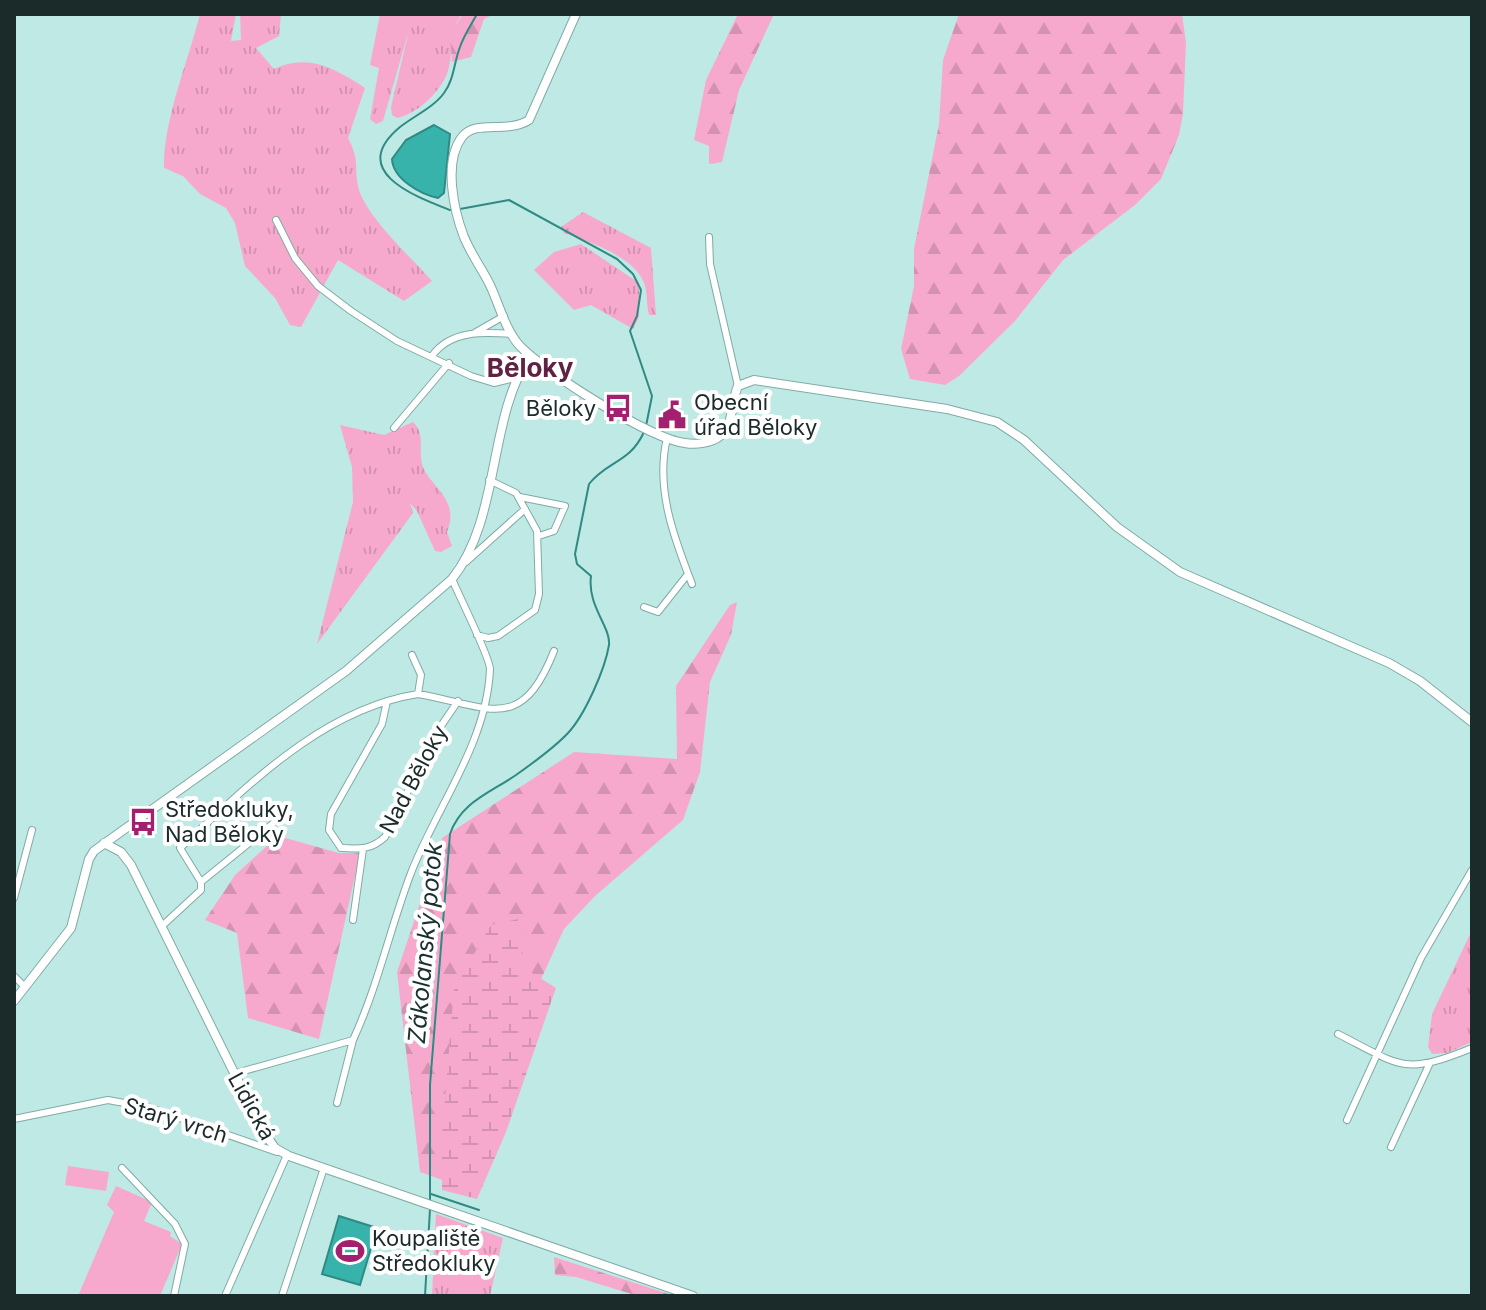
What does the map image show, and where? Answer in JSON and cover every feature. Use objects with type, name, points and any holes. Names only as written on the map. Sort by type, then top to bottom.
[{"type":"street","points":[[576,14],[529,120],[518,127],[477,127],[467,132],[457,146],[453,161],[456,212],[465,239],[512,334],[530,355],[580,393],[667,438],[690,444],[719,437],[727,429],[738,386],[710,264],[709,237]]},
{"type":"street","points":[[276,220],[295,258],[318,286],[397,341],[471,376],[494,383],[515,378]]},
{"type":"street","points":[[432,356],[440,345],[476,332],[504,316]]},
{"type":"street","points":[[476,332],[512,334]]},
{"type":"street","points":[[464,565],[515,378],[530,355]]},
{"type":"street","points":[[394,428],[449,363]]},
{"type":"street","points":[[738,386],[754,380],[775,381],[947,409],[997,422],[1024,440],[1117,527],[1180,572],[1389,663],[1420,681],[1472,722]]},
{"type":"street","points":[[667,438],[664,463],[668,523],[692,584]]},
{"type":"street","points":[[489,480],[519,497],[565,506],[554,531],[539,536]]},
{"type":"street","points":[[477,635],[488,638],[498,636],[535,610],[539,594],[539,536],[519,497]]},
{"type":"street","points":[[14,1001],[71,928],[89,859],[104,843],[346,671],[452,579],[525,509]]},
{"type":"street","points":[[644,607],[658,612],[688,574]]},
{"type":"street","name":"Nad Běloky","points":[[337,1103],[353,1040],[370,1003],[385,943],[432,829],[473,743],[485,706],[490,665],[452,579]]},
{"type":"street","name":"Nad Běloky","points":[[201,882],[180,848],[246,788],[295,750],[340,721],[387,701],[418,694],[508,710],[524,702],[543,678],[554,651]]},
{"type":"street","points":[[412,655],[421,675],[418,694]]},
{"type":"street","name":"Nad Běloky","points":[[387,701],[382,724],[331,814],[329,830],[341,848],[375,846],[385,837],[439,729],[458,701]]},
{"type":"street","points":[[162,926],[198,895],[201,882],[281,817]]},
{"type":"street","points":[[14,898],[32,830]]},
{"type":"street","name":"Lidická","points":[[104,843],[126,856],[267,1138],[289,1156],[693,1296]]},
{"type":"street","name":"Nad Běloky","points":[[353,920],[363,849]]},
{"type":"street","points":[[1347,1120],[1421,958],[1472,870]]},
{"type":"street","points":[[14,976],[25,987]]},
{"type":"street","points":[[1338,1034],[1396,1064],[1429,1065],[1472,1048]]},
{"type":"street","points":[[233,1074],[353,1040]]},
{"type":"street","points":[[1391,1147],[1429,1065]]},
{"type":"street","name":"Starý vrch","points":[[14,1119],[108,1100],[151,1108],[289,1156]]},
{"type":"street","points":[[225,1296],[289,1156]]},
{"type":"street","points":[[122,1168],[175,1224],[185,1244],[174,1296]]},
{"type":"street","points":[[282,1296],[324,1168]]},
{"type":"green space","points":[[200,14],[236,14],[231,41],[241,40],[240,14],[281,14],[279,36],[256,48],[274,69],[299,62],[321,65],[365,88],[348,138],[355,158],[358,186],[379,223],[432,281],[404,301],[338,260],[301,327],[290,325],[275,298],[245,266],[235,223],[226,208],[200,194],[183,176],[164,168],[172,111]]},
{"type":"green space","points":[[380,14],[462,14],[452,36],[451,59],[442,83],[422,106],[397,118],[392,115],[391,107],[409,30],[383,121],[376,124],[370,119],[379,68],[370,65]]},
{"type":"green space","points":[[463,14],[494,14],[484,19],[471,57],[452,62],[450,34]]},
{"type":"green space","points":[[738,14],[774,14],[739,90],[722,162],[709,164],[709,146],[694,140],[706,80]]},
{"type":"green space","points":[[959,14],[1182,14],[1186,43],[1183,114],[1179,135],[1161,179],[1135,205],[1063,260],[1015,321],[959,376],[945,385],[910,379],[901,349],[914,286],[914,249],[939,124],[943,60]]},
{"type":"green space","points":[[583,212],[651,248],[656,315],[649,315],[644,283],[631,265],[610,251],[564,233],[561,227]]},
{"type":"green space","points":[[581,244],[639,283],[639,317],[633,329],[591,305],[574,310],[534,270],[554,252]]},
{"type":"green space","points":[[413,422],[421,437],[425,472],[447,501],[450,510],[447,532],[452,546],[441,552],[435,551],[417,511],[410,503],[413,513],[317,644],[353,502],[352,467],[340,425],[384,435]]},
{"type":"green space","points":[[737,602],[731,635],[710,682],[700,772],[683,820],[595,896],[564,929],[448,1182],[420,1172],[397,972],[442,838],[574,752],[677,759],[676,686],[730,605]]},
{"type":"green space","points":[[278,836],[339,853],[360,853],[319,1039],[248,1018],[237,933],[205,920],[235,875]]},
{"type":"green space","points":[[523,918],[521,966],[556,988],[506,1132],[477,1199],[442,1190],[442,1137],[454,988],[491,925]]},
{"type":"green space","points":[[1472,930],[1472,1042],[1447,1053],[1432,1054],[1428,1047],[1432,1014]]},
{"type":"green space","points":[[68,1166],[109,1172],[106,1191],[65,1185]]},
{"type":"green space","points":[[116,1186],[152,1202],[144,1221],[171,1232],[170,1236],[182,1244],[160,1296],[78,1296],[114,1212],[107,1205]]},
{"type":"green space","points":[[436,1214],[503,1238],[490,1296],[432,1296]]},
{"type":"green space","points":[[554,1257],[675,1296],[638,1296],[576,1277],[555,1275]]},
{"type":"water","points":[[434,125],[450,134],[444,193],[438,198],[423,193],[402,179],[392,159],[406,140]]},
{"type":"water","name":"Koupaliště Středokluky","points":[[339,1216],[377,1228],[360,1285],[322,1274]]},
{"type":"waterway","name":"Zákolanský potok","points":[[450,210],[404,189],[392,180],[383,169],[380,157],[385,143],[400,127],[444,93],[462,43],[477,14]]},
{"type":"waterway","name":"Zákolanský potok","points":[[460,209],[509,200],[617,259],[633,274],[641,290],[637,316],[630,331],[652,396],[646,426]]},
{"type":"waterway","name":"Zákolanský potok","points":[[430,1203],[430,1085],[450,834],[461,814],[477,799],[516,775],[562,739],[581,715],[593,691],[607,655],[609,638],[592,597],[591,576],[577,564],[575,554],[589,484],[632,450],[644,432]]},
{"type":"waterway","points":[[431,1194],[479,1210]]},
{"type":"waterway","name":"Zákolanský potok","points":[[425,1296],[430,1209]]},
{"type":"place","name":"Běloky","points":[[618,408]]},
{"type":"place","name":"Obecní úřad Běloky","points":[[672,415]]},
{"type":"place","name":"Středokluky, Nad Běloky","points":[[143,822]]},
{"type":"place","name":"Koupaliště Středokluky","points":[[350,1251]]},
{"type":"district","name":"Běloky","points":[[530,367]]}]
